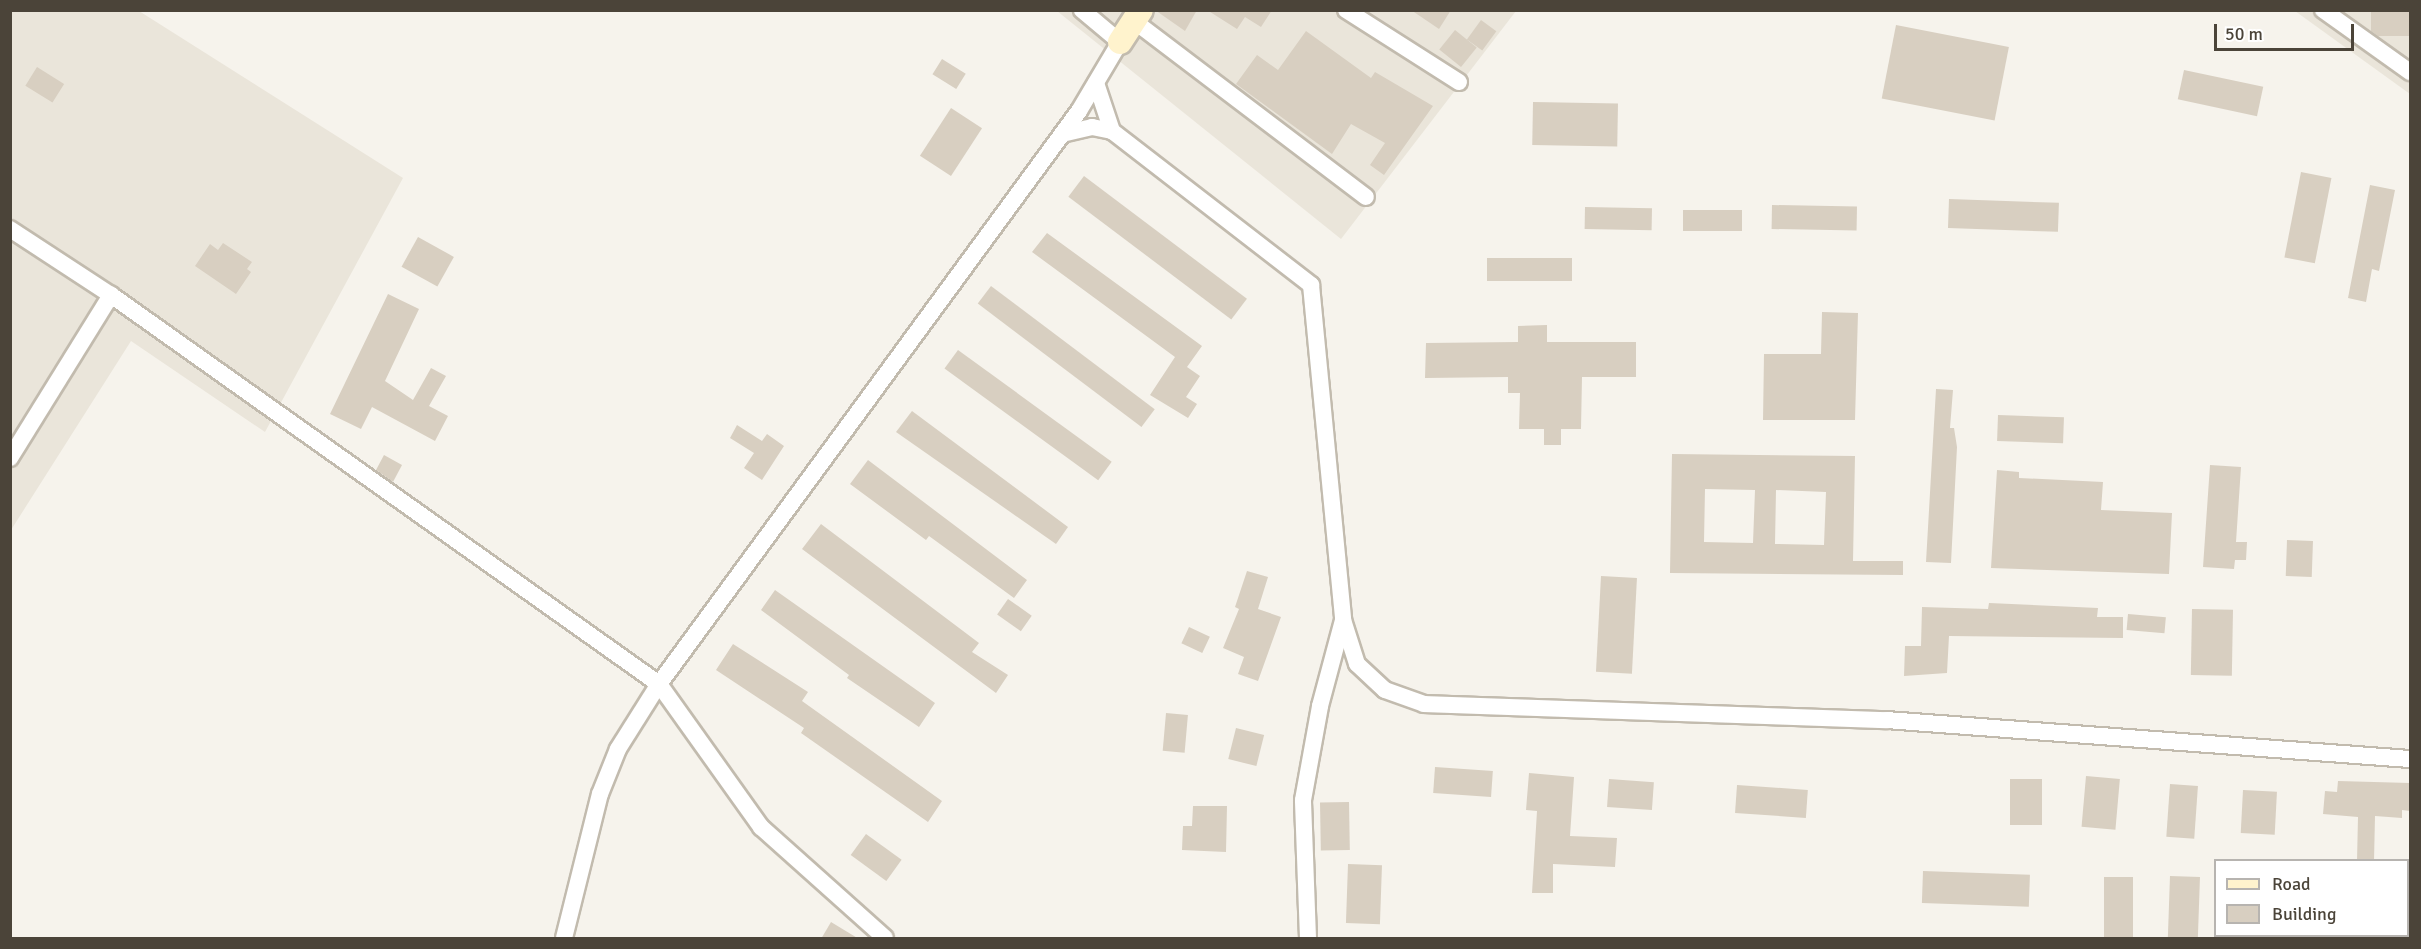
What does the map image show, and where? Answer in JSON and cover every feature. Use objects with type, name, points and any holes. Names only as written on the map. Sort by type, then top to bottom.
[{"type":"main road","points":[[1120,42],[1137,16]]},
{"type":"street","points":[[564,939],[600,794],[618,749],[659,684],[1062,134],[1120,42],[1082,10]]},
{"type":"street","points":[[1346,10],[1460,82]]},
{"type":"street","points":[[2323,10],[2410,72]]},
{"type":"street","points":[[1137,16],[1366,196]]},
{"type":"street","points":[[1096,83],[1112,131]]},
{"type":"street","points":[[1062,134],[1085,128],[1112,131],[1311,285],[1343,620],[1357,664],[1384,690],[1424,704],[1886,720],[2410,759]]},
{"type":"street","points":[[10,229],[111,295],[659,684],[761,827],[885,939]]},
{"type":"street","points":[[10,458],[111,295]]},
{"type":"street","points":[[1308,939],[1303,800],[1320,706],[1343,620]]},
{"type":"shaded area","points":[[11,11],[139,11],[403,178],[265,432],[131,341],[11,530]]},
{"type":"shaded area","points":[[1057,11],[1516,11],[1341,239]]},
{"type":"shaded area","points":[[2295,11],[2410,11],[2410,94]]},
{"type":"building","points":[[1155,10],[1197,10],[1185,31]]},
{"type":"building","points":[[1207,10],[1272,10],[1261,27],[1245,17],[1237,29]]},
{"type":"building","points":[[1411,10],[1451,10],[1439,29]]},
{"type":"building","points":[[2371,10],[2410,10],[2410,36],[2378,36],[2371,31]]},
{"type":"building","points":[[1481,20],[1496,31],[1482,51],[1467,39]]},
{"type":"building","points":[[1896,25],[2009,47],[1995,121],[1882,99]]},
{"type":"building","points":[[1455,30],[1477,48],[1461,67],[1439,49]]},
{"type":"building","points":[[1306,31],[1371,78],[1375,72],[1433,106],[1384,175],[1370,165],[1385,143],[1351,124],[1332,154],[1236,84],[1257,55],[1278,70]]},
{"type":"building","points":[[942,59],[966,74],[956,89],[932,74]]},
{"type":"building","points":[[37,67],[64,84],[52,103],[25,86]]},
{"type":"building","points":[[2184,70],[2263,87],[2257,116],[2178,99]]},
{"type":"building","points":[[1533,102],[1618,103],[1617,146],[1532,145]]},
{"type":"building","points":[[951,108],[982,128],[951,176],[920,156]]},
{"type":"building","points":[[2301,172],[2331,178],[2315,263],[2284,257]]},
{"type":"building","points":[[1084,176],[1247,299],[1231,320],[1068,197]]},
{"type":"building","points":[[2370,185],[2395,190],[2379,271],[2372,269],[2366,302],[2348,298]]},
{"type":"building","points":[[1949,199],[2059,203],[2058,232],[1948,228]]},
{"type":"building","points":[[1772,205],[1857,206],[1857,230],[1772,229]]},
{"type":"building","points":[[1585,207],[1652,208],[1652,230],[1585,229]]},
{"type":"building","points":[[1683,210],[1742,210],[1742,231],[1683,231]]},
{"type":"building","points":[[1047,233],[1202,346],[1187,367],[1200,376],[1186,397],[1197,404],[1188,418],[1150,395],[1175,357],[1032,252]]},
{"type":"building","points":[[418,237],[454,257],[437,287],[402,267]]},
{"type":"building","points":[[223,243],[252,262],[247,269],[251,272],[236,294],[195,266],[210,244],[218,250]]},
{"type":"building","points":[[1487,258],[1572,258],[1572,281],[1487,281]]},
{"type":"building","points":[[991,286],[1155,409],[1141,427],[978,304]]},
{"type":"building","points":[[388,294],[419,309],[385,381],[413,400],[431,368],[446,376],[429,406],[448,416],[435,441],[372,407],[361,429],[330,414]]},
{"type":"building","points":[[1822,312],[1858,313],[1855,420],[1763,420],[1764,354],[1821,354]]},
{"type":"building","points":[[1547,325],[1547,342],[1636,342],[1636,377],[1582,377],[1581,429],[1561,429],[1561,445],[1544,445],[1544,429],[1519,429],[1520,393],[1508,393],[1508,377],[1425,378],[1426,343],[1518,342],[1518,326]]},
{"type":"building","points":[[958,350],[1112,462],[1098,480],[944,369]]},
{"type":"building","points":[[1936,389],[1953,390],[1950,428],[1954,428],[1957,447],[1951,563],[1926,562]]},
{"type":"building","points":[[912,411],[1068,527],[1056,544],[896,432]]},
{"type":"building","points":[[1998,415],[2064,417],[2063,443],[1997,441]]},
{"type":"building","points":[[737,425],[762,441],[767,434],[784,446],[762,480],[744,468],[754,453],[730,438]]},
{"type":"building","points":[[1672,454],[1855,456],[1853,561],[1903,561],[1903,575],[1670,573]],"holes":[[[1705,489],[1755,490],[1753,543],[1704,542]],[[1776,490],[1826,492],[1824,545],[1775,544]]]},
{"type":"building","points":[[384,455],[402,465],[393,482],[376,470]]},
{"type":"building","points":[[868,460],[1027,580],[1014,598],[929,536],[926,540],[850,484]]},
{"type":"building","points":[[2210,465],[2241,467],[2236,542],[2247,542],[2246,560],[2235,560],[2234,569],[2203,567]]},
{"type":"building","points":[[1997,470],[2019,472],[2019,478],[2103,482],[2101,510],[2172,513],[2169,574],[1991,568]]},
{"type":"building","points":[[821,524],[979,643],[972,652],[1008,675],[996,693],[802,549]]},
{"type":"building","points":[[2287,540],[2313,541],[2312,577],[2286,576]]},
{"type":"building","points":[[1247,571],[1268,577],[1258,609],[1281,617],[1258,681],[1238,674],[1244,657],[1223,648],[1239,609],[1235,607]]},
{"type":"building","points":[[1601,576],[1637,578],[1632,674],[1596,672]]},
{"type":"building","points":[[775,590],[935,703],[919,727],[847,678],[849,675],[761,610]]},
{"type":"building","points":[[1008,599],[1032,616],[1021,631],[997,615]]},
{"type":"building","points":[[1989,603],[2098,608],[2097,617],[2123,617],[2123,638],[1949,636],[1947,673],[1904,676],[1905,646],[1921,646],[1922,607],[1988,609]]},
{"type":"building","points":[[2192,609],[2233,610],[2232,676],[2191,675]]},
{"type":"building","points":[[2128,614],[2166,617],[2164,633],[2127,630]]},
{"type":"building","points":[[1189,627],[1210,637],[1202,653],[1181,643]]},
{"type":"building","points":[[733,644],[808,692],[802,701],[942,801],[928,822],[801,733],[804,728],[716,670]]},
{"type":"building","points":[[1166,713],[1188,715],[1185,753],[1163,751]]},
{"type":"building","points":[[1236,728],[1264,735],[1256,766],[1228,759]]},
{"type":"building","points":[[1435,767],[1493,771],[1491,797],[1433,793]]},
{"type":"building","points":[[1529,773],[1574,777],[1570,836],[1617,838],[1615,867],[1553,864],[1553,893],[1532,893],[1537,811],[1526,810]]},
{"type":"building","points":[[2086,776],[2120,779],[2115,830],[2082,827]]},
{"type":"building","points":[[1609,779],[1654,782],[1652,810],[1607,807]]},
{"type":"building","points":[[2010,779],[2042,779],[2042,825],[2010,825]]},
{"type":"building","points":[[2338,781],[2410,783],[2410,811],[2402,810],[2402,818],[2375,816],[2374,859],[2357,859],[2358,817],[2323,814],[2325,791],[2337,792]]},
{"type":"building","points":[[2170,784],[2198,786],[2194,839],[2166,837]]},
{"type":"building","points":[[1737,785],[1808,790],[1806,818],[1735,813]]},
{"type":"building","points":[[2243,790],[2277,792],[2275,835],[2241,833]]},
{"type":"building","points":[[1349,802],[1350,850],[1321,850],[1320,803]]},
{"type":"building","points":[[1193,806],[1227,806],[1226,852],[1182,850],[1183,826],[1192,826]]},
{"type":"building","points":[[866,834],[902,860],[886,881],[851,855]]},
{"type":"building","points":[[1348,864],[1382,865],[1380,924],[1346,923]]},
{"type":"building","points":[[1923,871],[2030,875],[2029,907],[1922,903]]},
{"type":"building","points":[[2170,876],[2200,877],[2198,938],[2168,938]]},
{"type":"building","points":[[2104,877],[2133,877],[2133,938],[2104,938]]},
{"type":"building","points":[[831,922],[859,939],[821,939]]}]
